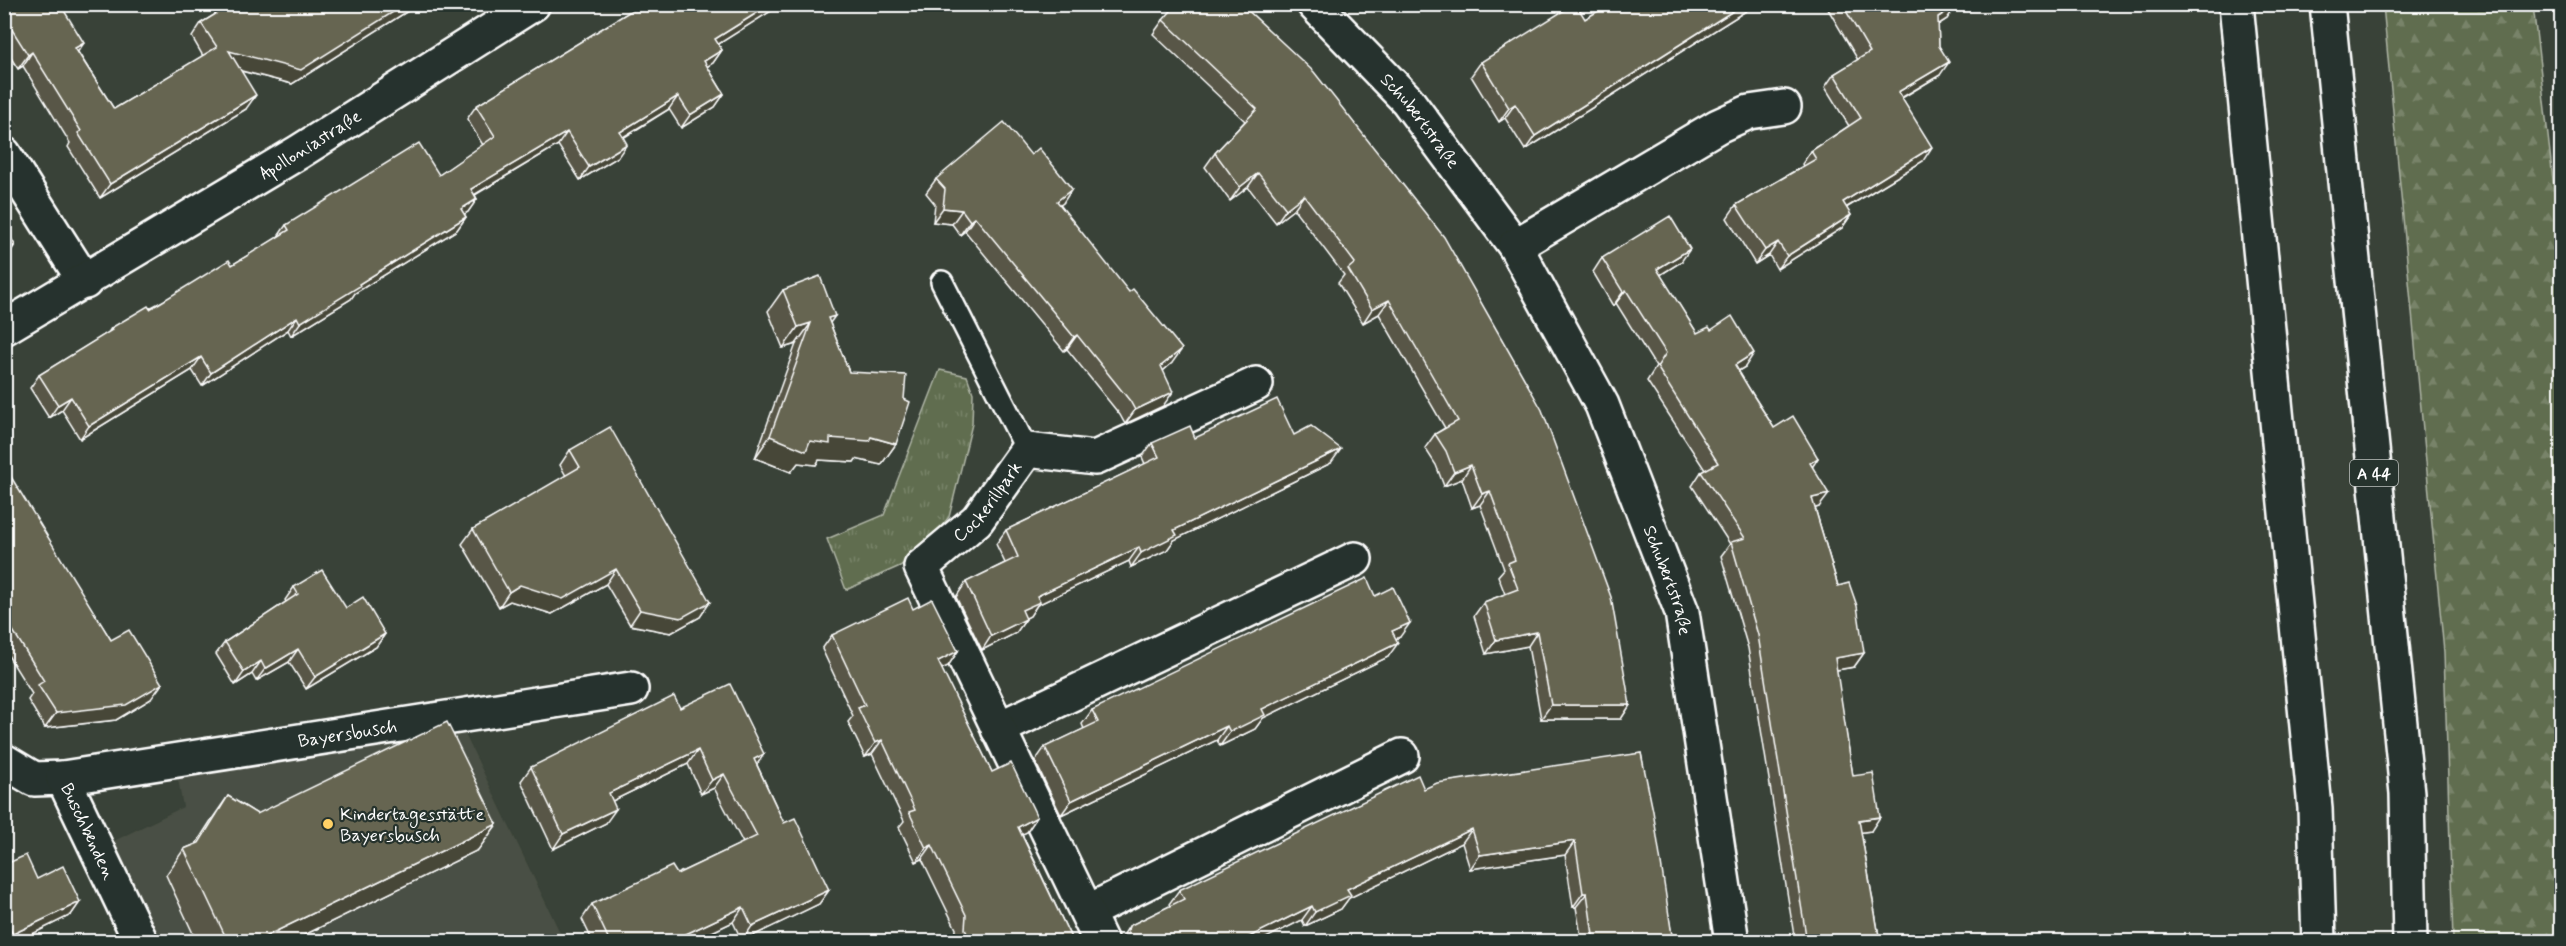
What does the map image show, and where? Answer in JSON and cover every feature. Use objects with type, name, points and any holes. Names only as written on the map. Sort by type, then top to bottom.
[{"type":"main road","name":"Apolloniastraße","points":[[4,328],[86,282],[299,152],[533,4]]},
{"type":"main road","name":"Schubertstraße","points":[[1314,4],[1407,100],[1515,246],[1602,405],[1682,612],[1732,942]]},
{"type":"main road","points":[[2235,4],[2315,808],[2319,942]]},
{"type":"main road","name":"A 44","points":[[2326,4],[2407,793],[2410,942]]},
{"type":"main road","points":[[1515,246],[1718,126],[1749,112],[1784,107]]},
{"type":"main road","points":[[4,154],[86,282]]},
{"type":"main road","name":"Cockerillpark","points":[[1101,942],[921,567],[977,520],[1027,450],[1095,458],[1256,384]]},
{"type":"main road","points":[[998,729],[1355,559]]},
{"type":"main road","name":"Bayersbusch","points":[[63,778],[631,689]]},
{"type":"main road","points":[[1087,912],[1402,756]]},
{"type":"main road","name":"Buschbenden","points":[[4,761],[34,779],[63,778],[141,942]]},
{"type":"lane","points":[[942,282],[1027,450]]},
{"type":"shaded area","name":"Kindertagesstätte Bayersbusch","points":[[462,728],[564,941],[161,941],[112,842],[183,807],[177,773]]},
{"type":"green space","points":[[2383,5],[2533,5],[2562,258],[2561,941],[2453,941],[2444,652]]},
{"type":"green space","points":[[940,370],[967,376],[973,393],[972,424],[949,517],[925,546],[900,566],[846,590],[827,539],[884,515]]},
{"type":"building","points":[[4,4],[60,4],[84,43],[75,48],[114,109],[217,47],[201,23],[232,4],[406,4],[301,70],[229,51],[256,95],[110,184],[78,133],[81,131],[32,52],[28,55],[4,17]]},
{"type":"building","points":[[642,4],[771,4],[715,39],[722,50],[704,61],[724,94],[690,115],[678,96],[620,132],[627,144],[589,167],[567,132],[471,189],[477,199],[461,209],[466,217],[300,323],[297,317],[211,373],[201,357],[89,426],[71,397],[58,405],[39,375],[148,306],[150,309],[229,260],[232,265],[289,230],[286,225],[419,143],[439,175],[495,136],[476,106]]},
{"type":"building","points":[[1177,4],[1241,4],[1314,72],[1444,237],[1542,410],[1611,597],[1630,705],[1551,705],[1537,632],[1496,640],[1484,602],[1518,589],[1508,563],[1515,560],[1490,491],[1482,494],[1471,465],[1454,472],[1446,451],[1435,434],[1458,421],[1389,300],[1372,309],[1348,269],[1355,263],[1304,195],[1286,209],[1258,173],[1240,187],[1215,153],[1257,109],[1163,20]]},
{"type":"building","points":[[1574,4],[1585,19],[1610,4],[1744,4],[1535,136],[1515,104],[1509,108],[1481,62]]},
{"type":"building","points":[[1842,4],[1955,4],[1956,6],[1938,17],[1939,46],[1949,62],[1898,92],[1932,147],[1843,202],[1851,215],[1787,256],[1778,242],[1765,250],[1736,205],[1816,159],[1811,151],[1861,118],[1834,74],[1870,52]]},
{"type":"building","points":[[1004,122],[1031,155],[1039,148],[1072,189],[1057,201],[1129,292],[1133,289],[1182,349],[1161,366],[1173,392],[1135,410],[1077,335],[1074,337],[975,217],[970,221],[962,210],[943,208],[945,189],[936,179]]},
{"type":"building","points":[[1670,216],[1690,249],[1657,269],[1697,333],[1709,327],[1711,330],[1732,316],[1754,353],[1735,365],[1774,428],[1793,416],[1818,458],[1810,463],[1829,494],[1812,498],[1838,586],[1849,583],[1857,606],[1864,653],[1835,658],[1853,776],[1873,773],[1880,817],[1859,820],[1880,942],[1807,942],[1758,635],[1731,542],[1745,538],[1701,472],[1718,463],[1657,367],[1666,353],[1626,290],[1623,292],[1602,258]]},
{"type":"building","points":[[4,226],[15,245],[4,251]]},
{"type":"building","points":[[820,276],[835,316],[828,318],[849,372],[906,375],[904,399],[910,402],[896,444],[871,437],[869,441],[830,438],[830,444],[810,441],[806,451],[770,436],[811,323],[798,327],[783,290]]},
{"type":"building","points":[[1277,399],[1294,435],[1311,426],[1341,449],[1174,530],[1177,535],[1141,553],[1139,547],[1037,596],[1040,602],[1022,610],[1026,619],[991,636],[966,582],[1018,557],[1006,530],[1159,457],[1152,443],[1190,426],[1195,438]]},
{"type":"building","points":[[610,427],[710,602],[681,618],[640,610],[616,569],[563,599],[520,585],[509,592],[473,529],[580,467],[570,450]]},
{"type":"building","points":[[4,471],[8,472],[111,640],[129,630],[162,684],[126,705],[56,713],[38,685],[44,681],[4,616]]},
{"type":"building","points":[[322,570],[346,608],[363,597],[385,634],[315,677],[298,649],[265,669],[261,661],[244,672],[225,642],[298,594],[294,587]]},
{"type":"building","points":[[1367,578],[1375,596],[1393,587],[1410,623],[1392,631],[1398,643],[1262,709],[1265,715],[1230,732],[1227,726],[1071,801],[1045,747],[1098,722],[1092,710]]},
{"type":"building","points":[[908,598],[913,609],[932,599],[958,651],[938,661],[992,772],[1011,763],[1037,817],[1018,827],[1073,942],[971,942],[965,929],[966,915],[932,845],[926,848],[909,812],[915,810],[882,740],[875,743],[858,708],[865,705],[832,635]]},
{"type":"building","points":[[730,684],[764,754],[754,759],[784,823],[795,818],[829,890],[752,926],[743,907],[669,942],[610,942],[592,904],[672,866],[677,874],[757,836],[724,774],[712,780],[698,750],[609,793],[616,809],[563,834],[531,767],[674,696],[680,708]]},
{"type":"building","points":[[447,722],[497,824],[254,942],[228,942],[184,849],[199,843],[228,796],[257,814]]},
{"type":"building","points":[[1641,753],[1653,811],[1673,942],[1594,942],[1587,893],[1583,893],[1575,841],[1480,855],[1472,829],[1347,889],[1351,895],[1315,912],[1312,906],[1239,942],[1123,942],[1127,938],[1129,926],[1184,899],[1179,890],[1418,775],[1424,789],[1437,783]]},
{"type":"building","points":[[26,855],[37,879],[63,866],[80,902],[13,934],[4,918],[4,865]]},
{"type":"place","name":"Kindertagesstätte Bayersbusch","points":[[328,824]]}]
